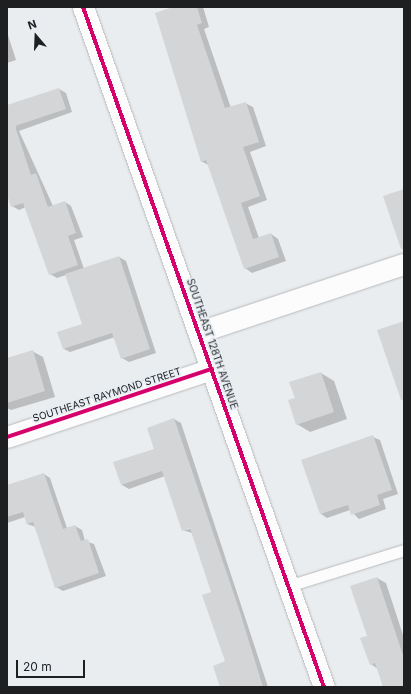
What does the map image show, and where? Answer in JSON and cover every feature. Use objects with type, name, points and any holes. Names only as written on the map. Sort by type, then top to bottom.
[{"type":"street","name":"SOUTHEAST 128TH AVENUE","points":[[83,7],[200,332],[324,687]]},
{"type":"street","points":[[200,332],[404,264]]},
{"type":"street","name":"SOUTHEAST RAYMOND STREET","points":[[7,437],[212,369]]},
{"type":"lane","points":[[288,586],[404,550]]},
{"type":"building","points":[[173,7],[197,7],[202,23],[197,25],[225,108],[246,102],[259,142],[243,147],[260,196],[241,203],[253,239],[271,233],[279,257],[244,269],[206,160],[201,162],[155,13]]},
{"type":"building","points":[[59,88],[66,109],[15,126],[31,175],[36,173],[48,207],[65,201],[76,233],[68,236],[78,265],[49,275],[23,203],[11,207],[7,195],[7,105]]},
{"type":"building","points":[[404,189],[404,249],[401,249],[383,196]]},
{"type":"building","points":[[119,256],[150,349],[121,359],[112,333],[63,349],[57,332],[82,324],[65,274]]},
{"type":"building","points":[[404,321],[404,400],[401,400],[377,330]]},
{"type":"building","points":[[33,350],[45,391],[7,403],[7,358]]},
{"type":"building","points":[[321,372],[334,412],[296,425],[288,400],[295,398],[289,382]]},
{"type":"building","points":[[174,418],[240,612],[263,687],[220,687],[213,666],[225,661],[202,595],[211,592],[190,528],[182,531],[162,471],[121,485],[113,462],[154,449],[147,428]]},
{"type":"building","points":[[373,435],[392,490],[377,495],[380,505],[351,515],[348,505],[320,514],[301,460]]},
{"type":"building","points":[[44,473],[63,529],[75,525],[81,541],[88,539],[99,573],[55,588],[33,522],[27,524],[23,512],[7,517],[7,485]]},
{"type":"building","points":[[377,577],[404,658],[404,687],[383,687],[375,663],[370,665],[360,638],[367,636],[350,586]]},
{"type":"cycle path","points":[[83,7],[324,687]]},
{"type":"cycle path","points":[[7,437],[212,369]]}]
